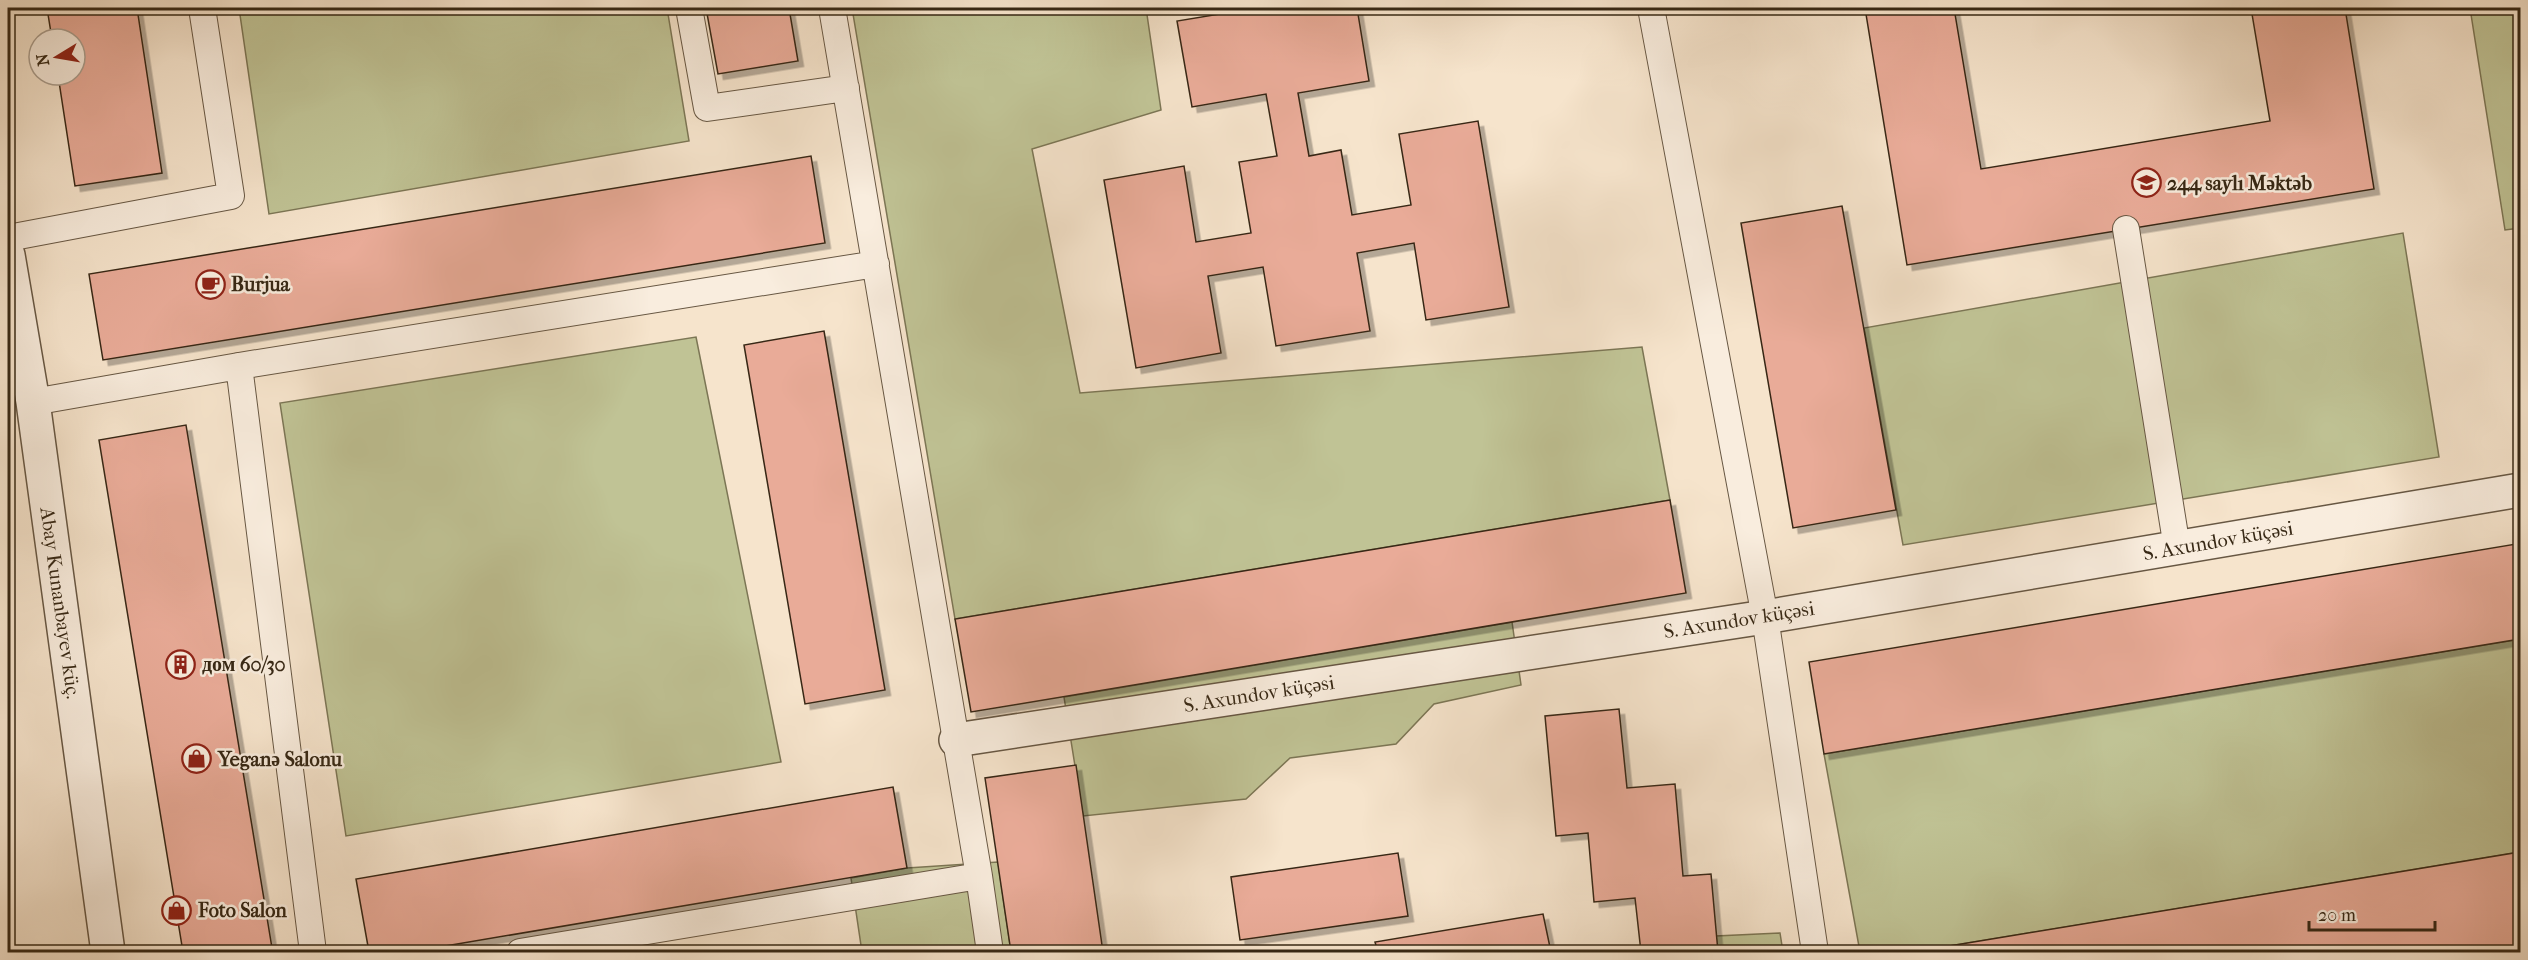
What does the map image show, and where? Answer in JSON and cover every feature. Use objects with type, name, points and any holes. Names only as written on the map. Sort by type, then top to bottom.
[{"type":"street","name":"Abay Kunanbayev küç.","points":[[8,255],[33,402],[108,952]]},
{"type":"street","name":"S. Axundov küçəsi","points":[[956,740],[1765,617],[2520,490]]},
{"type":"lane","points":[[8,238],[231,196],[202,8]]},
{"type":"lane","points":[[689,8],[707,108],[846,87]]},
{"type":"lane","points":[[832,8],[990,952]]},
{"type":"lane","points":[[1651,8],[1765,617],[1815,952]]},
{"type":"lane","points":[[2126,229],[2177,548]]},
{"type":"lane","points":[[33,402],[239,366],[876,264]]},
{"type":"lane","points":[[239,366],[313,952]]},
{"type":"lane","points":[[535,951],[979,876]]},
{"type":"green space","points":[[239,8],[667,8],[689,141],[269,214]]},
{"type":"green space","points":[[852,8],[1146,8],[1161,110],[1032,149],[1080,393],[1642,347],[1670,500],[955,619]]},
{"type":"green space","points":[[2470,8],[2520,8],[2520,228],[2505,230]]},
{"type":"green space","points":[[2403,233],[2439,457],[1903,545],[1864,328]]},
{"type":"green space","points":[[696,337],[781,762],[346,836],[280,403]]},
{"type":"green space","points":[[1512,622],[1521,685],[1434,704],[1396,744],[1290,758],[1246,799],[1083,816],[1064,697]]},
{"type":"green space","points":[[2520,639],[2520,852],[1913,952],[1860,952],[1824,754]]},
{"type":"green space","points":[[998,862],[1011,952],[862,952],[851,878],[907,868]]},
{"type":"green space","points":[[1780,933],[1783,952],[1718,952],[1716,936]]},
{"type":"building","points":[[47,8],[137,8],[162,173],[75,186],[60,87],[87,87],[87,27],[50,27]]},
{"type":"building","points":[[706,8],[789,8],[798,61],[718,74]]},
{"type":"building","points":[[1256,8],[1357,8],[1369,81],[1298,93],[1309,156],[1341,150],[1352,215],[1411,205],[1399,134],[1478,121],[1509,307],[1426,320],[1414,243],[1357,253],[1370,331],[1276,346],[1263,267],[1208,276],[1221,353],[1136,368],[1104,180],[1184,166],[1196,242],[1251,233],[1239,162],[1277,156],[1266,94],[1192,107],[1177,21]]},
{"type":"building","points":[[1865,8],[1954,8],[1981,169],[2270,121],[2251,8],[2345,8],[2374,189],[1907,265]]},
{"type":"building","points":[[811,156],[825,243],[103,360],[89,274]]},
{"type":"building","points":[[1842,206],[1896,510],[1793,528],[1741,223]]},
{"type":"building","points":[[824,331],[885,690],[805,704],[744,345]]},
{"type":"building","name":"дом 60/30","points":[[186,425],[272,948],[246,952],[183,952],[99,440]]},
{"type":"building","points":[[1670,500],[1686,593],[971,712],[955,619]]},
{"type":"building","points":[[2516,544],[2520,575],[2520,639],[1824,754],[1809,662]]},
{"type":"building","points":[[1619,709],[1627,788],[1675,784],[1683,876],[1711,874],[1718,952],[1641,952],[1635,898],[1594,902],[1588,833],[1556,836],[1545,716]]},
{"type":"building","points":[[1076,765],[1103,952],[1011,952],[985,778]]},
{"type":"building","points":[[893,787],[907,868],[410,952],[369,952],[356,879]]},
{"type":"building","points":[[2520,852],[2520,947],[2487,952],[1913,952]]},
{"type":"building","points":[[1398,853],[1408,916],[1240,940],[1231,877]]},
{"type":"building","points":[[1543,914],[1551,952],[1378,952],[1375,942]]},
{"type":"place","name":"244 saylı Məktəb","points":[[2146,183]]},
{"type":"place","name":"Burjua","points":[[210,284]]},
{"type":"place","name":"дом 60/30","points":[[181,664]]},
{"type":"place","name":"Yeganə Salonu","points":[[197,759]]},
{"type":"place","name":"Foto Salon","points":[[177,910]]}]
